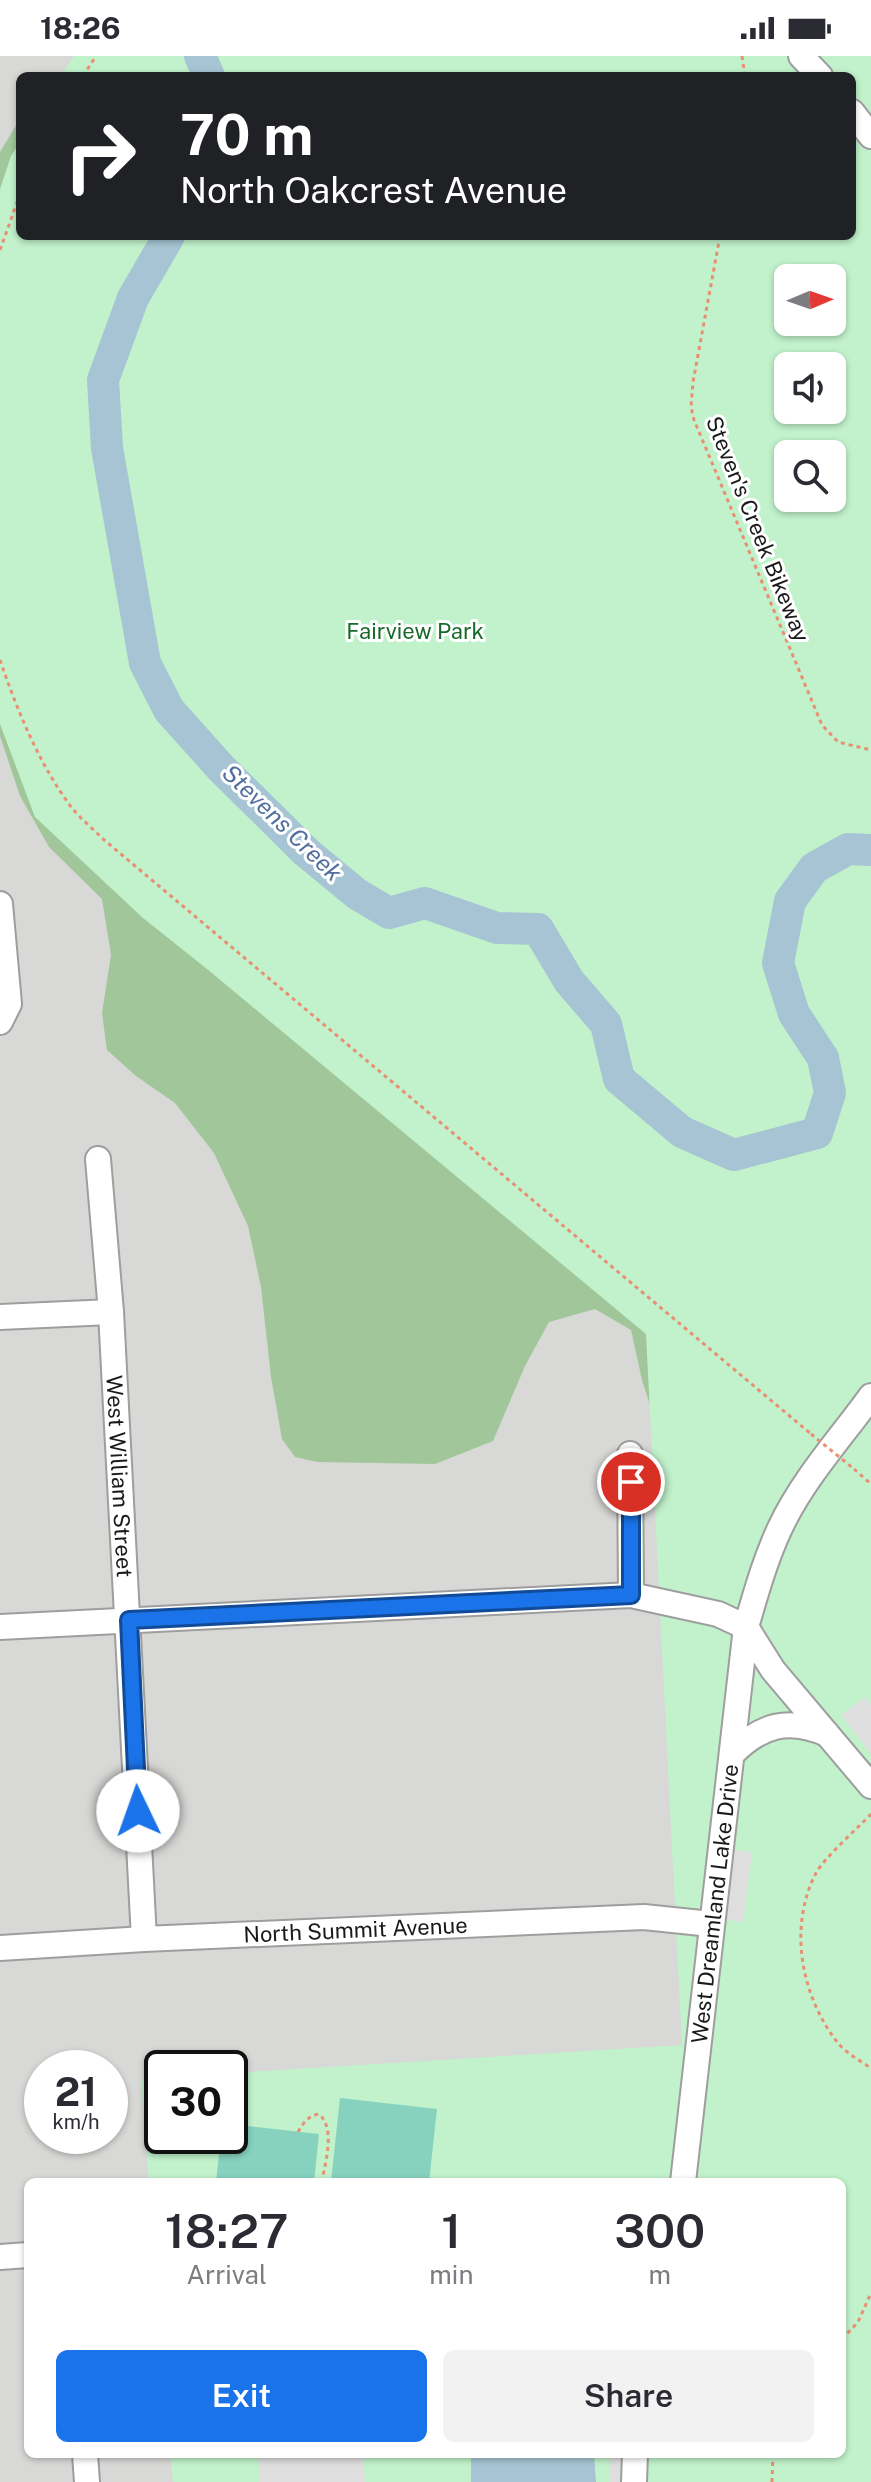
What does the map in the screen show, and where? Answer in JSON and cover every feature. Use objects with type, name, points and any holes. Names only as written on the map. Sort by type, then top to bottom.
[{"type":"street","points":[[801,56],[816,72]]},
{"type":"street","points":[[856,117],[871,136]]},
{"type":"street","points":[[0,904],[9,1004],[0,1022]]},
{"type":"street","name":"West William Street","points":[[98,1159],[111,1312],[144,1939]]},
{"type":"street","points":[[0,1317],[111,1312]]},
{"type":"street","name":"West Dreamland Lake Drive","points":[[683,2178],[746,1627],[763,1566],[781,1526],[799,1493],[871,1396]]},
{"type":"street","points":[[630,1454],[631,1595]]},
{"type":"street","points":[[0,1627],[631,1595],[677,1603],[718,1614],[746,1627],[773,1670],[871,1786]]},
{"type":"street","points":[[732,1754],[757,1733],[771,1727],[799,1725],[827,1734]]},
{"type":"street","name":"North Summit Avenue","points":[[0,1948],[644,1917],[711,1924]]},
{"type":"street","points":[[0,2257],[24,2255]]},
{"type":"street","points":[[85,2458],[87,2482]]},
{"type":"street","points":[[634,2482],[635,2458]]},
{"type":"path","points":[[0,250],[16,205]]},
{"type":"path","name":"Steven's Creek Bikeway","points":[[719,240],[693,382],[691,407],[694,420],[822,725],[838,742],[871,750]]},
{"type":"path","points":[[0,660],[52,778],[73,809],[103,839],[871,1484]]},
{"type":"path","points":[[871,1814],[817,1871],[805,1906],[800,1954],[815,2006],[838,2045],[871,2068]]},
{"type":"path","points":[[298,2132],[303,2122],[311,2116],[319,2114],[324,2118],[328,2133],[322,2178]]},
{"type":"path","points":[[846,2335],[858,2322],[871,2293]]},
{"type":"path","points":[[772,2482],[773,2458]]},
{"type":"shaded area","name":"Fairview Park","points":[[0,56],[871,56],[871,2482],[0,2482]]},
{"type":"shaded area","points":[[865,1697],[871,1705],[871,1754],[841,1715]]},
{"type":"shaded area","points":[[720,1848],[752,1852],[743,1922],[712,1918]]},
{"type":"shaded area","points":[[258,2458],[363,2458],[365,2482],[260,2482]]},
{"type":"shaded area","points":[[609,2458],[635,2458],[634,2482],[609,2482]]},
{"type":"green space","name":"Fairview Park","points":[[74,56],[871,56],[871,2482],[173,2482],[170,2458],[846,2458],[846,2178],[149,2178],[147,2154],[248,2154],[248,2072],[682,2045],[646,1334],[143,918],[35,817],[0,724],[0,189],[16,148],[16,240],[856,240],[856,72],[64,72]]},
{"type":"green space","points":[[16,126],[16,240],[26,240],[541,580],[664,1449],[642,1380],[631,1330],[595,1309],[549,1322],[525,1366],[493,1441],[435,1464],[317,1462],[295,1457],[282,1439],[271,1377],[261,1287],[248,1226],[214,1153],[175,1103],[136,1076],[107,1050],[102,1013],[111,955],[102,899],[49,847],[20,796],[0,736],[0,152]]},
{"type":"green space","name":"Fairview Park","points":[[141,2079],[144,2079],[144,2118]]},
{"type":"green space","points":[[340,2098],[437,2109],[429,2178],[331,2178]]},
{"type":"green space","points":[[248,2126],[319,2134],[314,2178],[216,2178],[219,2154],[248,2154]]},
{"type":"water","points":[[471,2458],[594,2458],[596,2482],[471,2482]]},
{"type":"waterway","name":"Stevens Creek","points":[[200,56],[207,72]]},
{"type":"waterway","name":"Stevens Creek","points":[[167,240],[133,298],[103,380],[107,448],[145,663],[169,710],[221,768],[306,852],[357,894],[389,913],[425,903],[497,928],[538,929],[569,981],[606,1024],[619,1079],[682,1132],[734,1155],[817,1133],[830,1093],[823,1058],[794,1014],[778,963],[790,901],[814,868],[848,849],[871,850]]},
{"type":"route","points":[[138,1811],[129,1620],[631,1595],[631,1482]]}]
